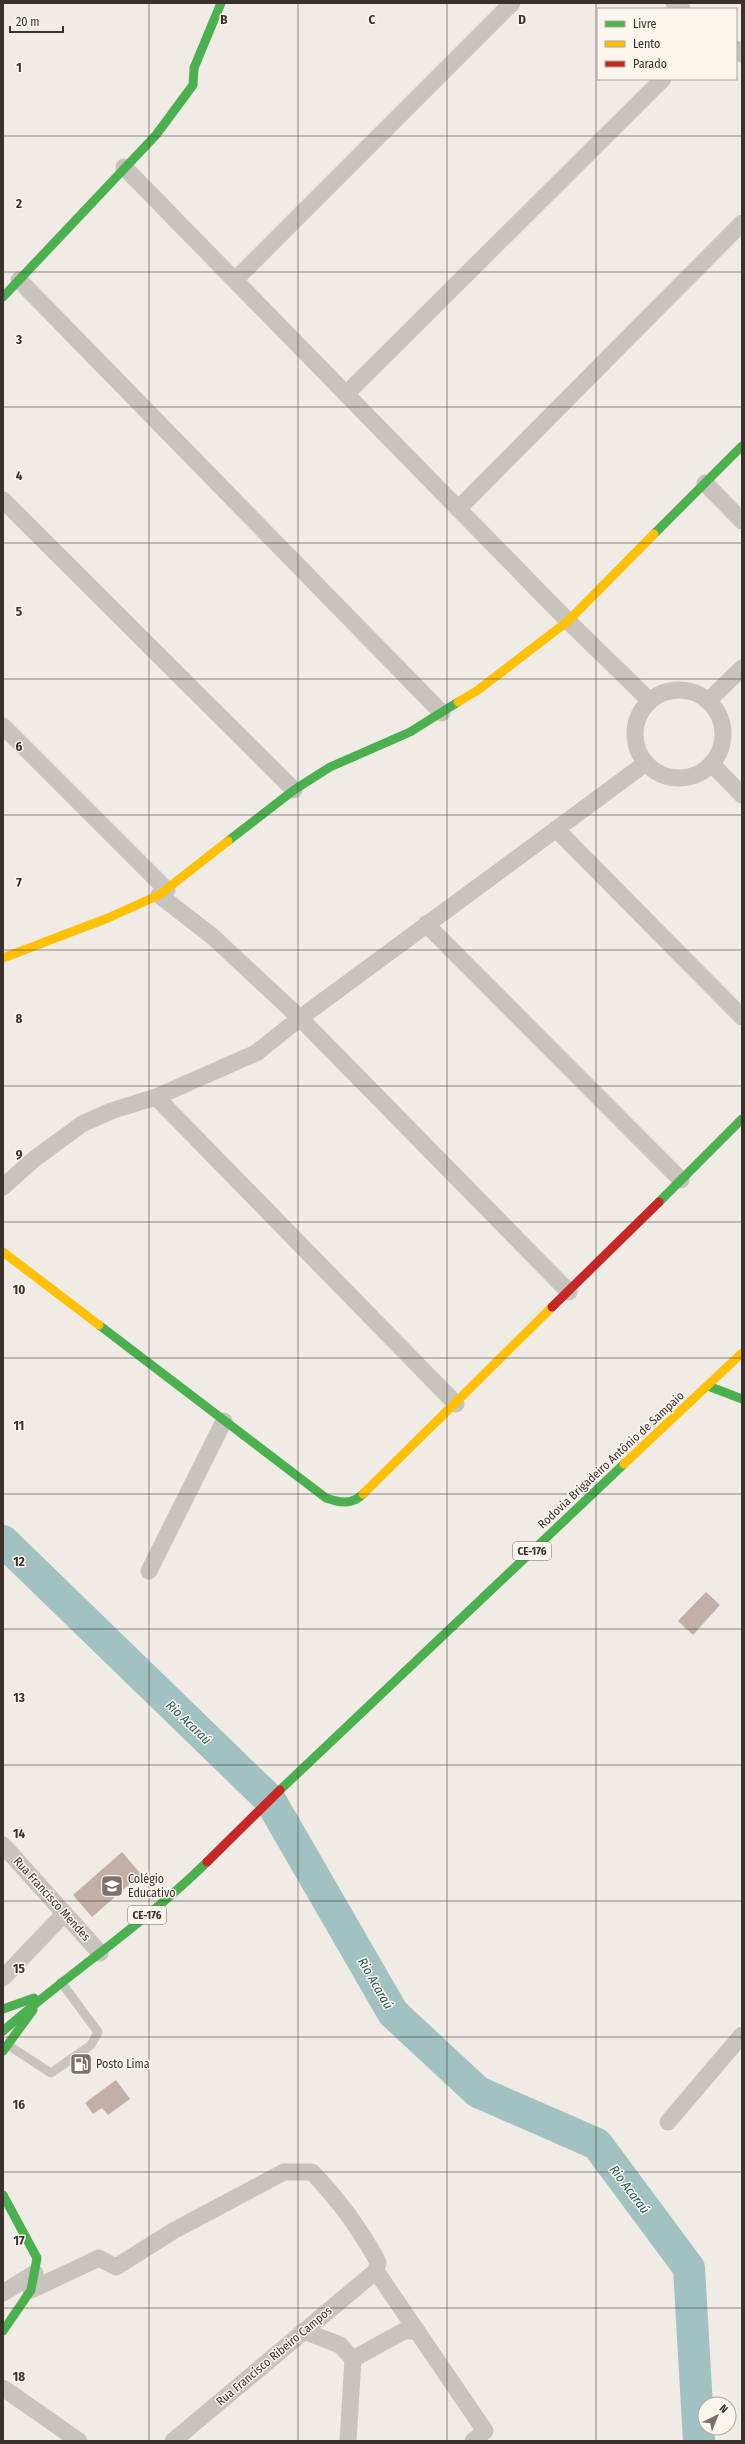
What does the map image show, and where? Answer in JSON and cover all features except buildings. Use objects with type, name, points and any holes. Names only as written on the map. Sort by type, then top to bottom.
[{"type":"street","points":[[3,297],[124,167],[156,135],[193,85],[194,68],[221,3]]},
{"type":"street","points":[[235,280],[512,3]]},
{"type":"street","points":[[346,394],[661,80]]},
{"type":"street","points":[[124,167],[568,621],[650,701]]},
{"type":"street","points":[[458,509],[742,223]]},
{"type":"street","points":[[19,280],[442,713]]},
{"type":"street","points":[[5,955],[108,918],[163,892],[294,790],[330,767],[410,732],[442,713],[519,660],[568,621],[742,446]]},
{"type":"street","points":[[705,483],[742,521]]},
{"type":"street","points":[[3,500],[294,790]]},
{"type":"street","points":[[708,701],[742,668]]},
{"type":"street","points":[[673,691],[691,693],[708,701],[717,712],[723,725],[723,739],[720,753],[712,764],[700,774],[686,778],[672,778],[658,772],[646,763],[639,751],[636,738],[637,724],[642,712],[650,701],[673,691]]},
{"type":"street","points":[[3,726],[163,892],[300,1018],[569,1292]]},
{"type":"street","points":[[3,1187],[32,1160],[82,1124],[110,1111],[156,1097],[256,1053],[300,1018],[426,924],[646,763]]},
{"type":"street","points":[[712,764],[742,795]]},
{"type":"street","points":[[556,829],[742,1017]]},
{"type":"street","points":[[426,924],[681,1180]]},
{"type":"street","points":[[156,1097],[456,1404]]},
{"type":"street","points":[[3,1252],[326,1498],[345,1503],[358,1499],[456,1404],[742,1120]]},
{"type":"street","name":"Rodovia Brigadeiro Antônio de Sampaio","points":[[100,1953],[173,1894],[322,1749],[742,1353]]},
{"type":"street","points":[[708,1386],[742,1399]]},
{"type":"street","points":[[148,1570],[224,1421]]},
{"type":"street","name":"Rua Francisco Mendes","points":[[3,1845],[100,1953]]},
{"type":"street","points":[[3,1978],[64,1914]]},
{"type":"street","name":"CE-176","points":[[3,2031],[45,1994],[100,1953]]},
{"type":"street","points":[[5,2048],[45,1994]]},
{"type":"street","name":"CE-176","points":[[3,2009],[45,1994]]},
{"type":"street","points":[[668,2122],[742,2035]]},
{"type":"street","points":[[31,2290],[98,2258],[116,2267],[173,2232],[284,2172],[312,2172],[330,2191],[367,2240],[378,2262],[376,2271],[416,2331],[479,2436]]},
{"type":"street","points":[[3,2196],[37,2258],[31,2290],[3,2331]]},
{"type":"street","name":"Rua Francisco Ribeiro Campos","points":[[173,2441],[376,2271]]},
{"type":"street","points":[[3,2293],[35,2273]]},
{"type":"street","points":[[304,2331],[340,2345],[353,2359],[348,2441]]},
{"type":"street","points":[[353,2359],[404,2331],[416,2331]]},
{"type":"street","points":[[3,2388],[79,2441]]},
{"type":"lane","points":[[5,2048],[51,2073],[91,2046],[98,2032],[62,1982]]},
{"type":"waterway","name":"Rio Acaraú","points":[[3,1541],[270,1800],[393,2013],[478,2092],[597,2144],[689,2268],[699,2441]]},
{"type":"traffic: fast","points":[[3,297],[156,135],[193,85],[194,68],[221,3]]},
{"type":"traffic: fast","points":[[654,534],[742,446]]},
{"type":"traffic: fast","points":[[228,841],[294,790],[330,767],[410,732],[458,702]]},
{"type":"traffic: fast","points":[[659,1202],[742,1119]]},
{"type":"traffic: fast","points":[[99,1325],[326,1498],[346,1502],[355,1500],[363,1494]]},
{"type":"traffic: fast","points":[[708,1386],[742,1399]]},
{"type":"traffic: fast","points":[[280,1790],[624,1464]]},
{"type":"traffic: fast","points":[[3,2031],[158,1906],[207,1862]]},
{"type":"traffic: fast","points":[[3,2009],[34,1998]]},
{"type":"traffic: fast","points":[[3,2051],[33,2010]]},
{"type":"traffic: fast","points":[[3,2195],[37,2258],[31,2290],[3,2331]]},
{"type":"traffic: slow","points":[[458,702],[478,690],[568,621],[654,534]]},
{"type":"traffic: slow","points":[[3,958],[108,918],[159,895],[228,841]]},
{"type":"traffic: slow","points":[[3,1252],[99,1325]]},
{"type":"traffic: slow","points":[[363,1494],[552,1307]]},
{"type":"traffic: slow","points":[[624,1464],[742,1353]]},
{"type":"traffic: jam","points":[[552,1307],[659,1202]]},
{"type":"traffic: jam","points":[[207,1862],[280,1790]]},
{"type":"place","name":"Colégio Educativo","points":[[112,1886]]},
{"type":"place","name":"Posto Lima","points":[[81,2064]]}]
